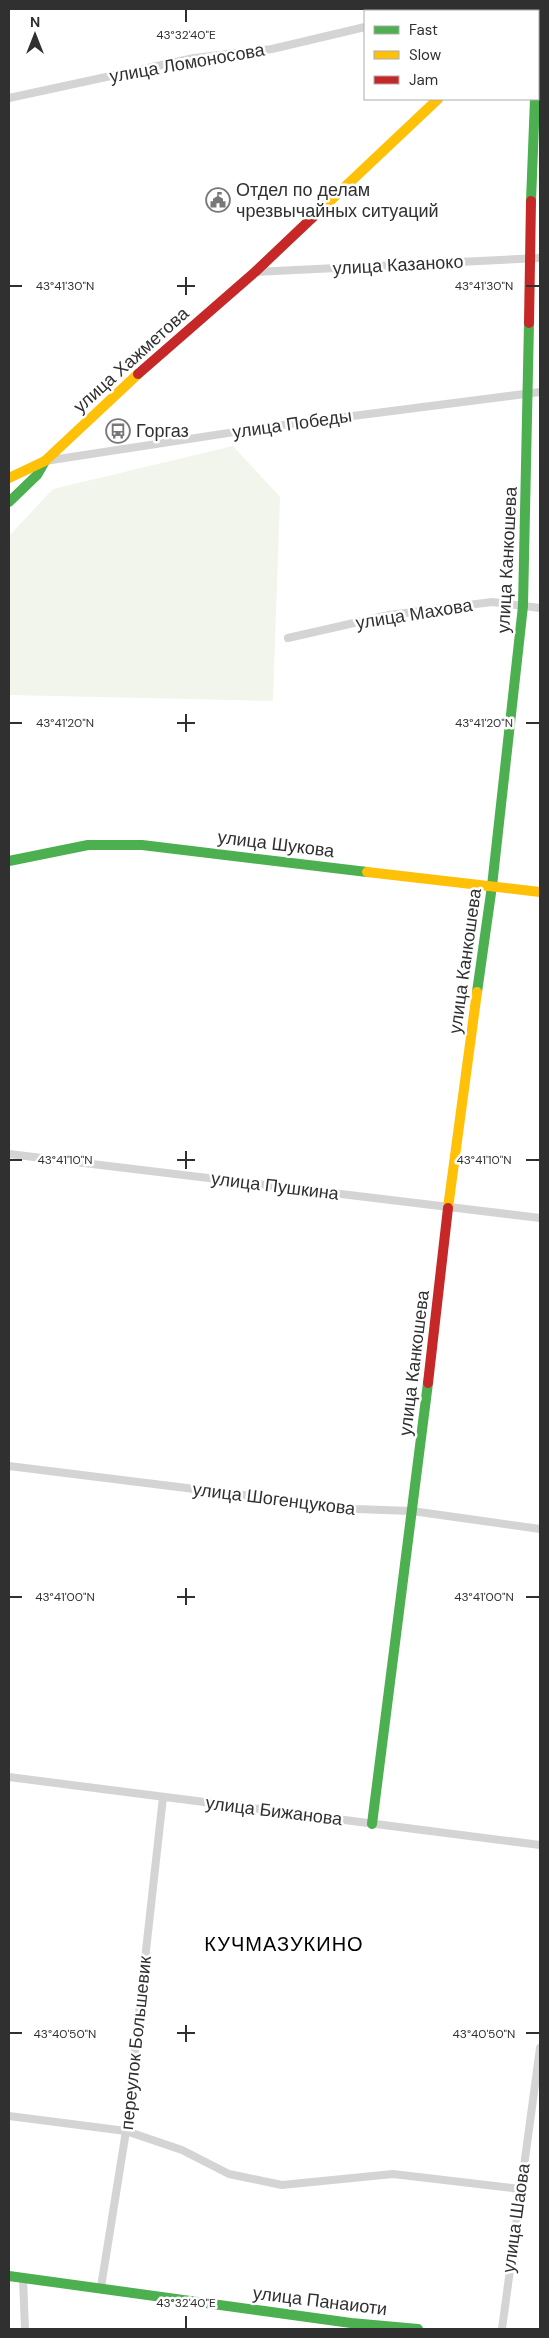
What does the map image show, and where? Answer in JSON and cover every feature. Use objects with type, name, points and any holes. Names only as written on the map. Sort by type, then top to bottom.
[{"type":"street","name":"улица Ломоносова","points":[[9,98],[194,58],[272,49],[364,27]]},
{"type":"street","name":"улица Хажметова","points":[[45,461],[171,343],[255,272],[437,100]]},
{"type":"street","name":"улица Канкошева","points":[[372,1824],[448,1206],[492,886],[523,606],[529,393],[529,259],[535,100]]},
{"type":"street","name":"улица Казаноко","points":[[255,272],[540,258]]},
{"type":"street","name":"улица Победы","points":[[45,461],[267,427],[540,392]]},
{"type":"street","points":[[9,478],[45,461]]},
{"type":"street","points":[[9,502],[37,475],[45,461]]},
{"type":"street","name":"улица Махова","points":[[288,638],[389,615],[492,602],[540,608]]},
{"type":"street","name":"улица Шукова","points":[[9,862],[88,846],[142,844],[540,892]]},
{"type":"street","name":"улица Пушкина","points":[[9,1154],[540,1218]]},
{"type":"street","name":"улица Шогенцукова","points":[[9,1466],[356,1509],[412,1511],[540,1528]]},
{"type":"street","name":"улица Бижанова","points":[[9,1777],[540,1845]]},
{"type":"street","name":"переулок Большевик","points":[[101,2287],[126,2131],[163,1797]]},
{"type":"street","name":"улица Шаова","points":[[502,2329],[540,2048]]},
{"type":"street","points":[[9,2116],[126,2131],[182,2150],[229,2174],[282,2186],[393,2174],[520,2189]]},
{"type":"street","name":"улица Панаиоти","points":[[9,2276],[101,2287],[350,2326],[418,2329]]},
{"type":"street","points":[[23,2278],[25,2329]]},
{"type":"shaded area","points":[[233,446],[280,497],[273,701],[9,695],[9,536],[53,489]]},
{"type":"traffic: fast","points":[[531,201],[535,100]]},
{"type":"traffic: fast","points":[[477,992],[492,886],[523,606],[529,323]]},
{"type":"traffic: fast","points":[[9,502],[37,475],[45,461]]},
{"type":"traffic: fast","points":[[9,861],[88,845],[142,845],[367,872]]},
{"type":"traffic: fast","points":[[372,1824],[428,1383]]},
{"type":"traffic: fast","points":[[9,2276],[351,2323],[418,2329]]},
{"type":"traffic: slow","points":[[313,217],[437,100]]},
{"type":"traffic: slow","points":[[9,478],[45,461],[138,374]]},
{"type":"traffic: slow","points":[[367,872],[540,892]]},
{"type":"traffic: slow","points":[[448,1208],[477,992]]},
{"type":"traffic: jam","points":[[529,323],[531,201]]},
{"type":"traffic: jam","points":[[138,374],[255,272],[313,217]]},
{"type":"traffic: jam","points":[[428,1383],[448,1208]]},
{"type":"place","name":"Отдел по делам чрезвычайных ситуаций","points":[[218,200]]},
{"type":"place","name":"Горгаз","points":[[118,431]]},
{"type":"district","name":"КУЧМАЗУКИНО","points":[[284,1944]]}]
